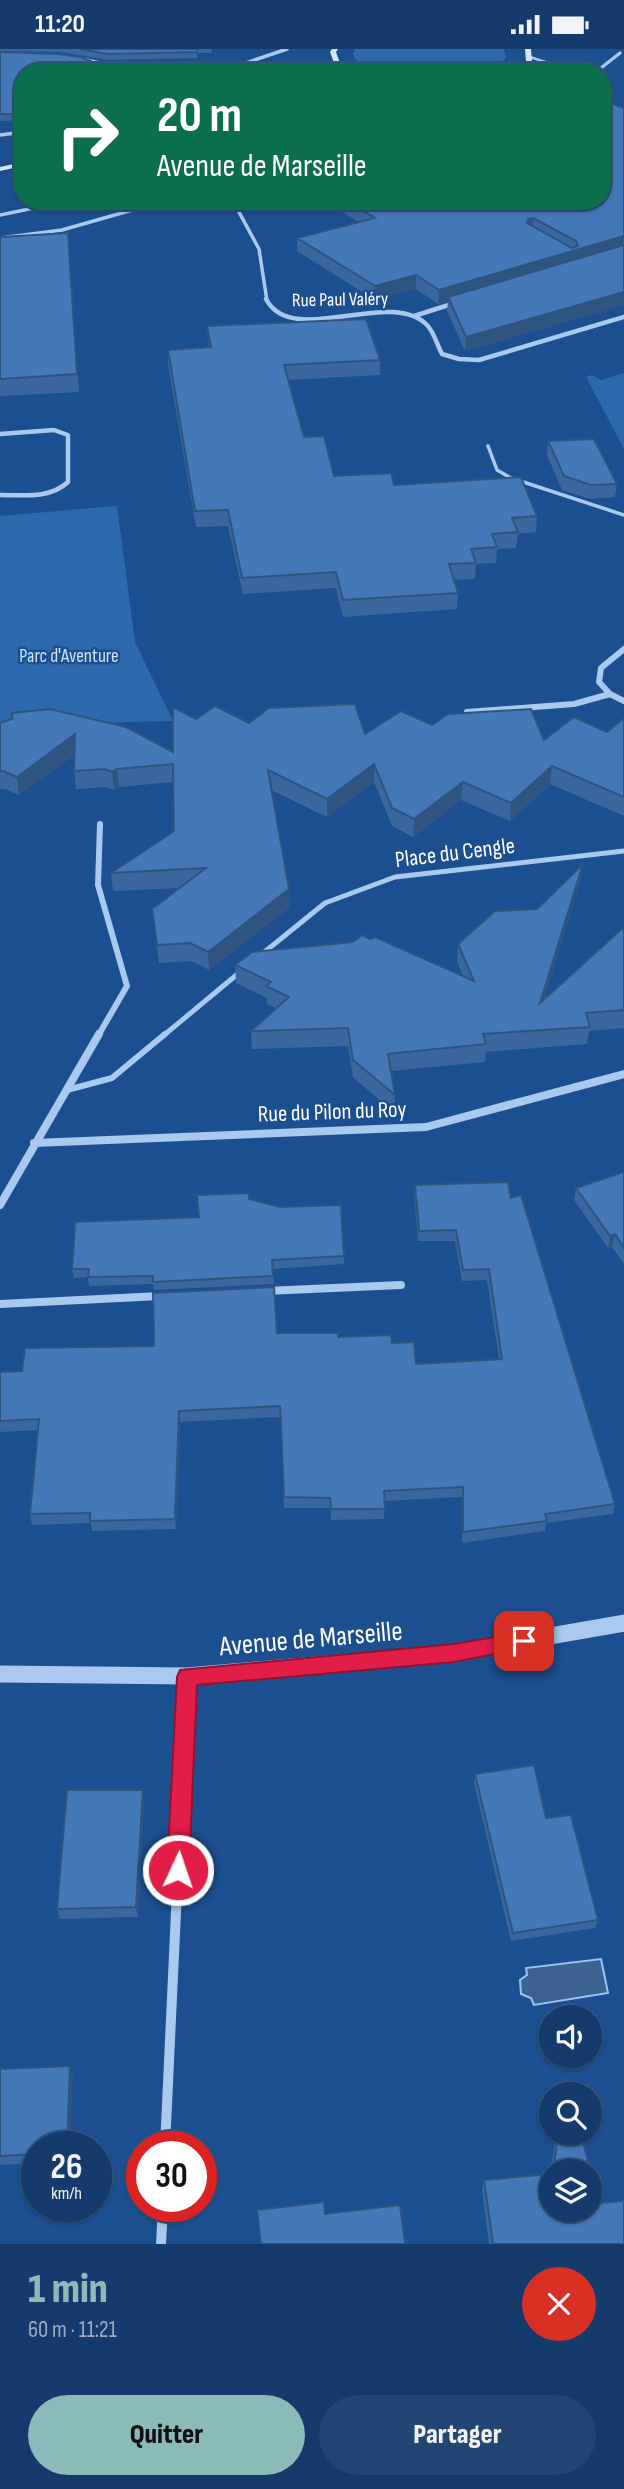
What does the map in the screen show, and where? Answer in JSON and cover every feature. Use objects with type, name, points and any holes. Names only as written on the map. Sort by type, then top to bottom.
[{"type":"main road","points":[[527,63],[530,57],[528,49]]},
{"type":"street","points":[[247,63],[287,49]]},
{"type":"street","points":[[607,63],[620,53]]},
{"type":"street","points":[[73,57],[97,63]]},
{"type":"street","points":[[0,215],[24,210]]},
{"type":"street","points":[[0,239],[62,230],[132,210]]},
{"type":"street","name":"Rue Paul Valéry","points":[[238,210],[259,248],[266,298],[273,310],[286,316],[307,319],[396,313],[414,316],[427,323],[442,354],[459,359],[479,360],[624,317]]},
{"type":"street","points":[[414,316],[466,300]]},
{"type":"street","points":[[0,434],[54,430],[68,435],[68,482],[55,491],[0,495]]},
{"type":"street","points":[[624,649],[601,668],[599,682],[610,694],[624,701]]},
{"type":"street","points":[[467,712],[574,704],[610,694]]},
{"type":"street","points":[[0,1205],[127,986],[98,885],[100,824]]},
{"type":"street","name":"Place du Cengle","points":[[261,955],[325,903],[395,877],[624,851]]},
{"type":"street","points":[[65,1091],[112,1078],[250,964]]},
{"type":"street","name":"Rue du Pilon du Roy","points":[[34,1143],[425,1127],[624,1074]]},
{"type":"street","points":[[262,1291],[401,1285]]},
{"type":"street","points":[[0,1304],[166,1296]]},
{"type":"street","name":"Avenue de Marseille","points":[[0,1674],[187,1677],[454,1653],[624,1623]]},
{"type":"street","points":[[166,2131],[187,1677]]},
{"type":"street","points":[[161,2244],[162,2222]]},
{"type":"lane","points":[[530,57],[548,63]]},
{"type":"lane","points":[[488,446],[497,470],[511,478],[624,515]]},
{"type":"green space","points":[[355,49],[503,49],[506,57],[502,63],[358,63],[353,55]]},
{"type":"green space","points":[[624,373],[624,449],[586,377],[592,375],[601,380]]},
{"type":"green space","name":"Parc d'Aventure","points":[[117,506],[135,642],[173,721],[0,725],[0,516]]},
{"type":"shaded area","points":[[601,1959],[608,1993],[534,2005],[531,1998],[521,1994],[520,1980],[527,1975],[526,1968]]},
{"type":"building","points":[[80,49],[197,49],[197,52],[108,54]]},
{"type":"building","points":[[0,52],[59,54],[91,61],[14,63],[14,114],[0,114]]},
{"type":"building","points":[[611,103],[624,108],[624,236],[439,290],[416,275],[375,286],[297,238],[375,218],[361,210],[611,210]],"holes":[[[533,218],[576,241],[578,246],[572,248],[527,223],[528,219]]]},
{"type":"building","points":[[68,233],[77,374],[0,379],[0,237]]},
{"type":"building","points":[[624,245],[624,292],[466,337],[448,297]]},
{"type":"building","points":[[366,319],[380,360],[284,365],[304,437],[324,436],[334,476],[391,473],[394,485],[521,477],[537,516],[512,518],[518,532],[492,534],[497,547],[471,549],[476,563],[449,564],[458,593],[343,600],[336,572],[242,578],[228,510],[195,511],[168,350],[211,347],[207,326]]},
{"type":"building","points":[[594,439],[617,484],[591,485],[564,476],[548,441]]},
{"type":"building","points":[[355,704],[365,734],[401,711],[432,725],[448,714],[531,709],[544,740],[574,717],[607,732],[624,718],[624,797],[552,766],[511,803],[463,782],[414,819],[392,808],[374,764],[327,799],[268,770],[289,889],[208,952],[190,943],[157,945],[152,909],[206,868],[111,873],[174,831],[173,764],[117,769],[112,772],[105,769],[74,771],[75,734],[17,777],[0,771],[0,723],[12,719],[12,713],[50,709],[126,727],[173,752],[173,707],[196,719],[215,706],[249,723],[269,708]]},
{"type":"building","points":[[583,864],[540,1003],[624,927],[624,1010],[586,1013],[590,1027],[483,1034],[486,1044],[388,1054],[395,1095],[353,1060],[348,1028],[251,1031],[289,997],[266,986],[271,982],[235,965],[252,952],[353,942],[362,935],[370,939],[375,937],[474,981],[458,944],[495,911],[537,909]]},
{"type":"building","points":[[624,1172],[624,1248],[615,1234],[610,1236],[576,1188]]},
{"type":"building","points":[[508,1182],[511,1198],[521,1195],[615,1504],[545,1514],[547,1521],[463,1532],[463,1487],[384,1491],[385,1509],[331,1509],[330,1498],[284,1497],[280,1406],[179,1411],[175,1519],[90,1521],[90,1513],[30,1514],[39,1419],[0,1421],[0,1372],[22,1371],[25,1348],[154,1346],[153,1293],[274,1287],[277,1333],[338,1333],[338,1337],[391,1335],[392,1343],[414,1342],[416,1364],[502,1359],[489,1269],[463,1270],[456,1230],[419,1231],[415,1185]]},
{"type":"building","points":[[249,1193],[249,1199],[280,1207],[341,1205],[344,1256],[272,1260],[273,1276],[153,1282],[153,1276],[88,1277],[89,1269],[72,1269],[75,1222],[199,1217],[197,1195]]},
{"type":"building","points":[[534,1765],[546,1818],[571,1815],[598,1920],[513,1933],[475,1774]]},
{"type":"building","points":[[67,1790],[143,1790],[136,1907],[57,1909]]},
{"type":"building","points":[[70,2066],[68,2131],[21,2131],[21,2155],[0,2156],[0,2069]]},
{"type":"building","points":[[556,2145],[584,2145],[587,2159],[555,2159]]},
{"type":"building","points":[[539,2175],[539,2222],[602,2222],[602,2203],[624,2201],[624,2244],[493,2244],[484,2180]]},
{"type":"building","points":[[324,2202],[325,2214],[400,2205],[405,2244],[261,2244],[257,2210]]},
{"type":"route","points":[[178,1870],[187,1677],[454,1653],[524,1641]]}]
